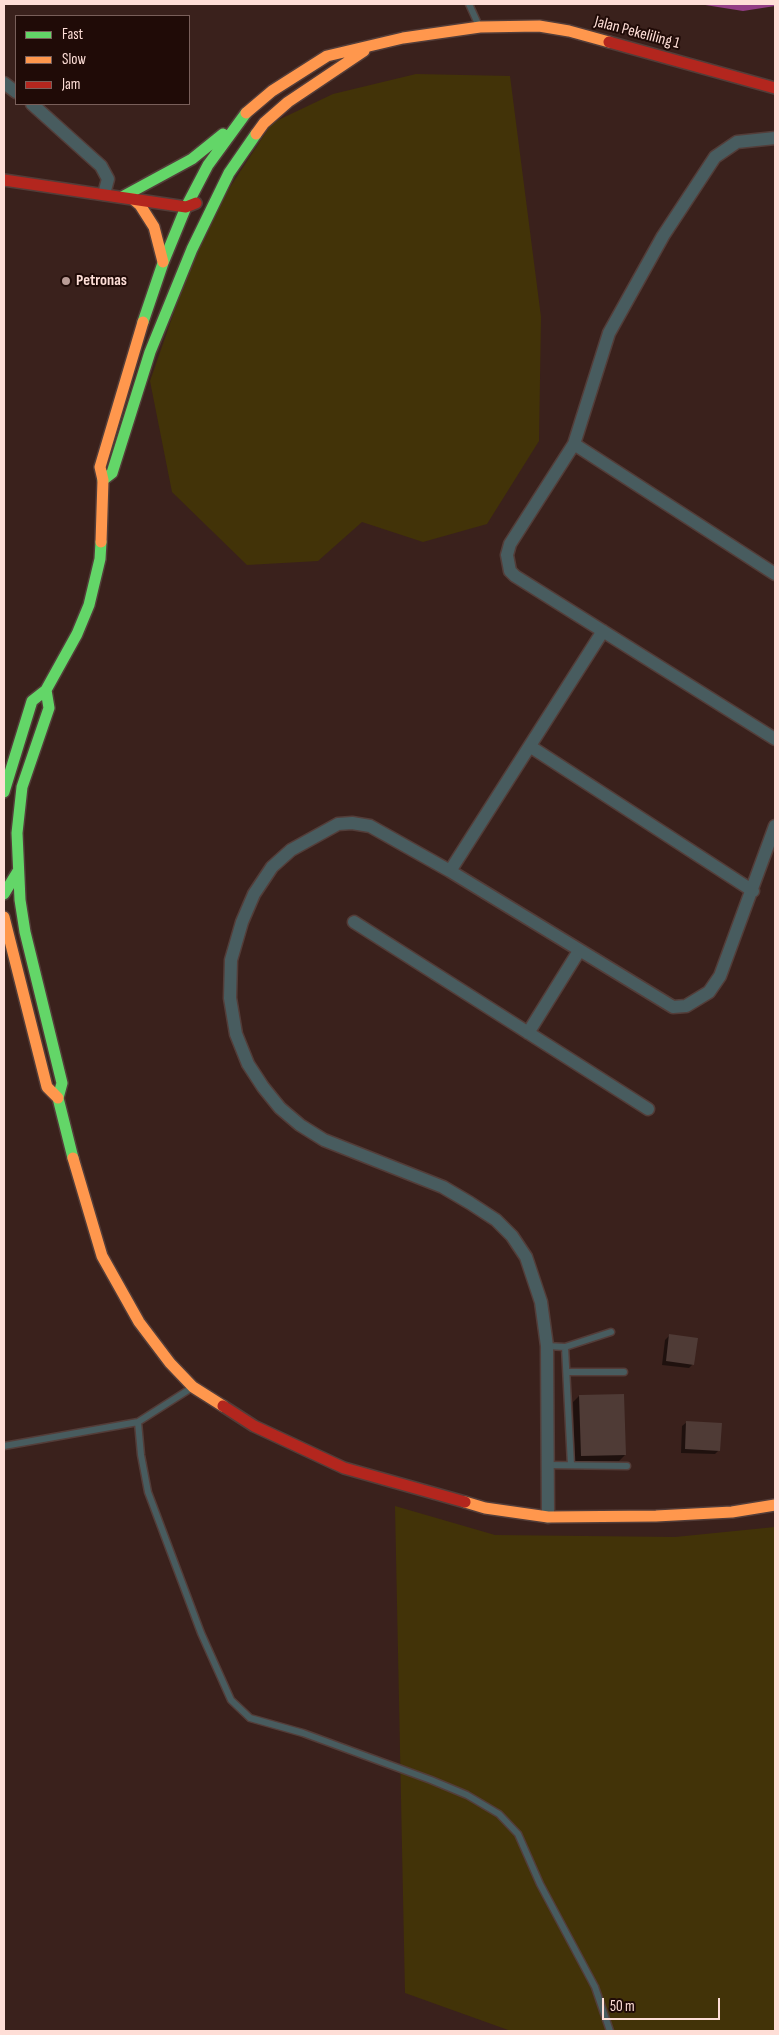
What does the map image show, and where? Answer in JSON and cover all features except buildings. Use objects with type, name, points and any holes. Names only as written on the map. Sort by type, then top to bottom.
[{"type":"street","name":"Jalan Pekeliling 1","points":[[248,112],[272,91],[327,56],[403,38],[480,27],[539,26],[569,31],[775,88]]},
{"type":"street","points":[[103,480],[112,473],[150,352],[192,250],[225,181],[264,122],[288,102],[341,68],[369,47]]},
{"type":"street","points":[[4,83],[15,91]]},
{"type":"street","points":[[33,105],[101,166],[108,179],[104,194]]},
{"type":"street","points":[[128,198],[192,159],[248,112]]},
{"type":"street","points":[[4,789],[32,701],[46,690],[77,634],[89,605],[100,559],[103,480],[100,467],[124,381],[163,263],[186,207],[208,165],[248,112]]},
{"type":"street","points":[[775,138],[737,142],[715,157],[663,236],[609,333],[574,444],[510,544],[507,555],[508,563],[515,576],[775,738]]},
{"type":"street","points":[[4,180],[186,207],[206,200],[225,181]]},
{"type":"street","points":[[128,198],[140,205],[154,227],[163,263]]},
{"type":"street","points":[[186,207],[192,250]]},
{"type":"street","points":[[574,444],[775,574]]},
{"type":"street","points":[[450,870],[531,747],[603,630]]},
{"type":"street","points":[[46,690],[49,708],[22,787],[17,833],[18,871],[25,932],[62,1083],[58,1098]]},
{"type":"street","points":[[531,747],[753,890]]},
{"type":"street","points":[[548,1517],[547,1346],[541,1302],[535,1279],[526,1257],[512,1236],[496,1220],[443,1187],[324,1140],[300,1125],[280,1108],[248,1064],[236,1034],[230,998],[231,960],[242,922],[254,894],[272,867],[291,850],[338,824],[352,823],[370,826],[450,870],[673,1007],[686,1006],[709,992],[720,976],[775,826]]},
{"type":"street","points":[[4,894],[18,871]]},
{"type":"street","points":[[4,905],[25,932]]},
{"type":"street","points":[[4,917],[15,967],[47,1086],[58,1098],[85,1204],[102,1256],[139,1322],[170,1363],[193,1387],[254,1426],[344,1468],[485,1508],[548,1517],[656,1516],[732,1512],[775,1505]]},
{"type":"street","points":[[354,922],[648,1109]]},
{"type":"street","points":[[528,1033],[579,951]]},
{"type":"street","points":[[4,955],[15,967]]},
{"type":"lane","points":[[469,4],[480,27]]},
{"type":"lane","points":[[547,1346],[565,1346],[611,1332]]},
{"type":"lane","points":[[565,1346],[571,1465]]},
{"type":"lane","points":[[567,1372],[624,1372]]},
{"type":"lane","points":[[4,1446],[138,1422],[193,1387]]},
{"type":"lane","points":[[138,1422],[141,1455],[148,1492],[201,1633],[231,1700],[250,1718],[302,1733],[431,1780],[467,1795],[499,1814],[518,1834],[540,1884],[595,1987],[610,2031]]},
{"type":"lane","points":[[547,1465],[626,1466]]},
{"type":"shaded area","points":[[699,4],[775,4],[775,6],[743,11]]},
{"type":"shaded area","points":[[416,74],[510,76],[541,317],[539,441],[487,524],[423,542],[362,522],[318,561],[247,565],[172,492],[150,381],[190,266],[215,210],[272,123],[333,94]]},
{"type":"shaded area","points":[[395,1506],[495,1535],[675,1537],[775,1527],[775,2031],[511,2031],[405,1993]]},
{"type":"traffic: fast","points":[[143,322],[163,263],[186,207],[208,165],[246,113]]},
{"type":"traffic: fast","points":[[122,197],[192,159],[223,134]]},
{"type":"traffic: fast","points":[[103,480],[112,473],[150,352],[192,249],[229,173],[256,134]]},
{"type":"traffic: fast","points":[[4,792],[32,701],[46,690],[77,634],[89,605],[100,559],[101,542]]},
{"type":"traffic: fast","points":[[46,690],[49,708],[22,787],[17,833],[20,900],[25,932],[62,1083],[58,1098],[73,1158]]},
{"type":"traffic: fast","points":[[4,894],[18,871]]},
{"type":"traffic: slow","points":[[246,113],[272,91],[327,56],[403,38],[480,27],[539,26],[569,31],[609,42]]},
{"type":"traffic: slow","points":[[256,134],[264,123],[288,102],[364,51]]},
{"type":"traffic: slow","points":[[133,199],[140,205],[154,227],[163,262]]},
{"type":"traffic: slow","points":[[101,542],[103,480],[100,467],[143,322]]},
{"type":"traffic: slow","points":[[4,917],[47,1087],[58,1098]]},
{"type":"traffic: slow","points":[[73,1158],[102,1256],[139,1322],[170,1363],[193,1387],[223,1406]]},
{"type":"traffic: slow","points":[[465,1502],[485,1508],[548,1517],[656,1516],[732,1512],[775,1505]]},
{"type":"traffic: jam","points":[[609,42],[775,88]]},
{"type":"traffic: jam","points":[[4,180],[186,207],[196,203]]},
{"type":"traffic: jam","points":[[223,1406],[254,1426],[344,1468],[465,1502]]},
{"type":"place","name":"Petronas","points":[[66,281]]}]
